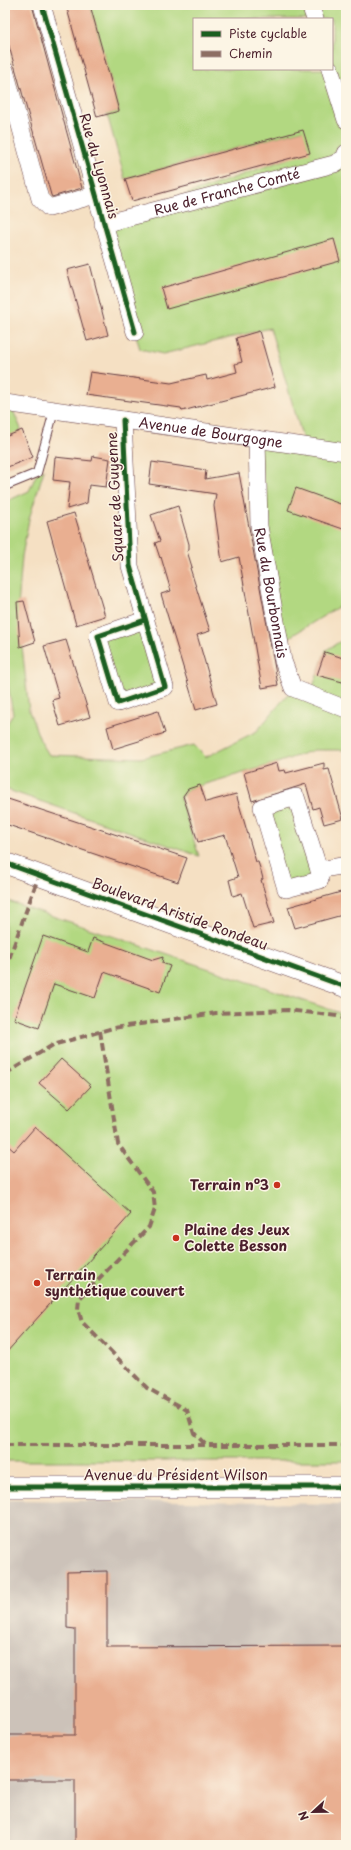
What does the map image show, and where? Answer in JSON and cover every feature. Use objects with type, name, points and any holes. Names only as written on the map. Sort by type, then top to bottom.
[{"type":"street","name":"Rue du Lyonnais","points":[[42,5],[103,224],[135,332]]},
{"type":"street","points":[[310,5],[315,18]]},
{"type":"street","points":[[5,70],[40,199],[49,208],[95,195]]},
{"type":"street","points":[[330,70],[346,120]]},
{"type":"street","name":"Rue de Franche Comté","points":[[103,224],[334,164],[345,158],[346,153]]},
{"type":"street","name":"Avenue de Bourgogne","points":[[5,402],[54,411],[346,452]]},
{"type":"street","name":"Square de Guyenne","points":[[123,420],[130,566],[165,687],[118,703],[98,636],[145,620]]},
{"type":"street","name":"Rue du Bourbonnais","points":[[257,439],[259,526],[282,661],[293,688],[346,710]]},
{"type":"street","points":[[296,797],[319,870],[320,880],[286,889],[262,807],[296,797]]},
{"type":"street","name":"Boulevard Aristide Rondeau","points":[[5,863],[346,987]]},
{"type":"street","points":[[319,870],[346,865]]},
{"type":"street","name":"Avenue du Président Wilson","points":[[5,1487],[346,1487]]},
{"type":"lane","points":[[5,486],[37,473],[54,411]]},
{"type":"shaded area","points":[[5,1500],[346,1504],[346,1845],[5,1845]]},
{"type":"green space","points":[[90,5],[346,5],[346,602],[280,643],[257,439],[305,446],[270,328],[163,354],[140,349],[103,224],[309,151],[302,130],[125,179],[107,114],[119,111]]},
{"type":"green space","points":[[5,403],[10,403],[21,429],[19,432],[5,437]]},
{"type":"green space","points":[[44,470],[29,519],[22,556],[18,608],[29,711],[40,740],[49,755],[141,758],[194,745],[206,757],[257,731],[293,688],[310,695],[326,650],[346,638],[346,750],[314,750],[277,763],[188,789],[180,798],[199,856],[5,789],[5,727],[13,714],[5,668],[5,502],[29,491],[37,473]]},
{"type":"green space","points":[[145,620],[165,687],[118,703],[98,636]]},
{"type":"green space","points":[[296,797],[320,880],[286,889],[262,807]]},
{"type":"green space","name":"Plaine des Jeux Colette Besson","points":[[5,900],[346,1015],[346,1461],[5,1461]]},
{"type":"building","points":[[5,5],[32,5],[82,188],[52,197],[51,195],[5,32]]},
{"type":"building","points":[[66,5],[90,5],[119,111],[97,117]]},
{"type":"building","points":[[303,130],[310,153],[132,201],[125,179]]},
{"type":"building","points":[[334,239],[340,261],[167,309],[161,288]]},
{"type":"building","points":[[90,264],[108,335],[87,341],[67,270]]},
{"type":"building","points":[[259,331],[275,387],[182,411],[181,408],[86,395],[90,372],[171,383],[206,375],[207,380],[237,372],[235,364],[242,362],[236,338]]},
{"type":"building","points":[[22,430],[33,457],[5,468],[5,437]]},
{"type":"building","points":[[93,456],[110,459],[106,487],[89,485],[87,503],[67,509],[70,482],[53,480],[55,457],[92,461]]},
{"type":"building","points":[[152,462],[206,470],[205,479],[239,473],[278,685],[262,688],[239,557],[222,562],[214,506],[216,494],[149,484]]},
{"type":"building","points":[[296,488],[346,506],[346,530],[288,510]]},
{"type":"building","points":[[178,506],[189,544],[189,550],[187,551],[192,567],[190,568],[210,631],[197,635],[217,704],[196,710],[161,594],[171,591],[161,557],[160,558],[155,543],[160,541],[151,515]]},
{"type":"building","points":[[74,513],[105,616],[76,625],[47,521]]},
{"type":"building","points":[[24,601],[35,642],[20,647],[17,602]]},
{"type":"building","points":[[66,640],[90,717],[60,726],[52,700],[59,698],[44,646]]},
{"type":"building","points":[[325,652],[346,659],[346,683],[317,675]]},
{"type":"building","points":[[158,711],[165,733],[113,749],[107,727]]},
{"type":"building","points":[[277,763],[279,771],[285,770],[286,773],[324,763],[324,770],[329,769],[343,819],[324,824],[319,807],[313,809],[306,784],[252,801],[244,773]]},
{"type":"building","points":[[200,785],[206,802],[236,794],[256,862],[258,862],[261,871],[263,879],[261,880],[274,923],[253,928],[242,893],[233,896],[229,880],[238,877],[225,835],[198,842],[183,796],[188,789]]},
{"type":"building","points":[[5,798],[187,858],[178,882],[5,824]]},
{"type":"building","points":[[341,892],[346,914],[295,928],[288,907]]},
{"type":"building","points":[[43,936],[88,952],[93,938],[153,960],[163,957],[162,963],[170,966],[160,992],[104,972],[95,998],[54,984],[39,1028],[14,1019]]},
{"type":"building","points":[[61,1059],[91,1086],[69,1109],[39,1083]]},
{"type":"building","name":"Terrain synthétique couvert","points":[[35,1127],[131,1214],[5,1354],[5,1143],[14,1151]]},
{"type":"building","points":[[107,1571],[107,1647],[346,1646],[346,1845],[75,1845],[75,1780],[5,1780],[5,1735],[75,1735],[75,1629],[67,1628],[67,1572]]},
{"type":"marked path","points":[[5,970],[39,875]]},
{"type":"marked path","points":[[5,1074],[53,1045],[113,1028],[216,1013],[288,1010],[337,1016],[346,1019]]},
{"type":"marked path","points":[[100,1031],[118,1144],[153,1192],[155,1209],[149,1227],[79,1299],[78,1309],[82,1322],[147,1388],[187,1410],[194,1433],[206,1445]]},
{"type":"marked path","points":[[5,1445],[346,1445]]},
{"type":"cycle path","points":[[42,5],[135,332]]},
{"type":"cycle path","points":[[123,420],[130,566],[165,687],[118,703],[98,636],[145,620]]},
{"type":"cycle path","points":[[5,863],[346,987]]},
{"type":"cycle path","points":[[5,1487],[346,1487]]},
{"type":"place","name":"Terrain n°3","points":[[277,1185]]},
{"type":"place","name":"Plaine des Jeux Colette Besson","points":[[176,1238]]},
{"type":"place","name":"Terrain synthétique couvert","points":[[37,1283]]}]
